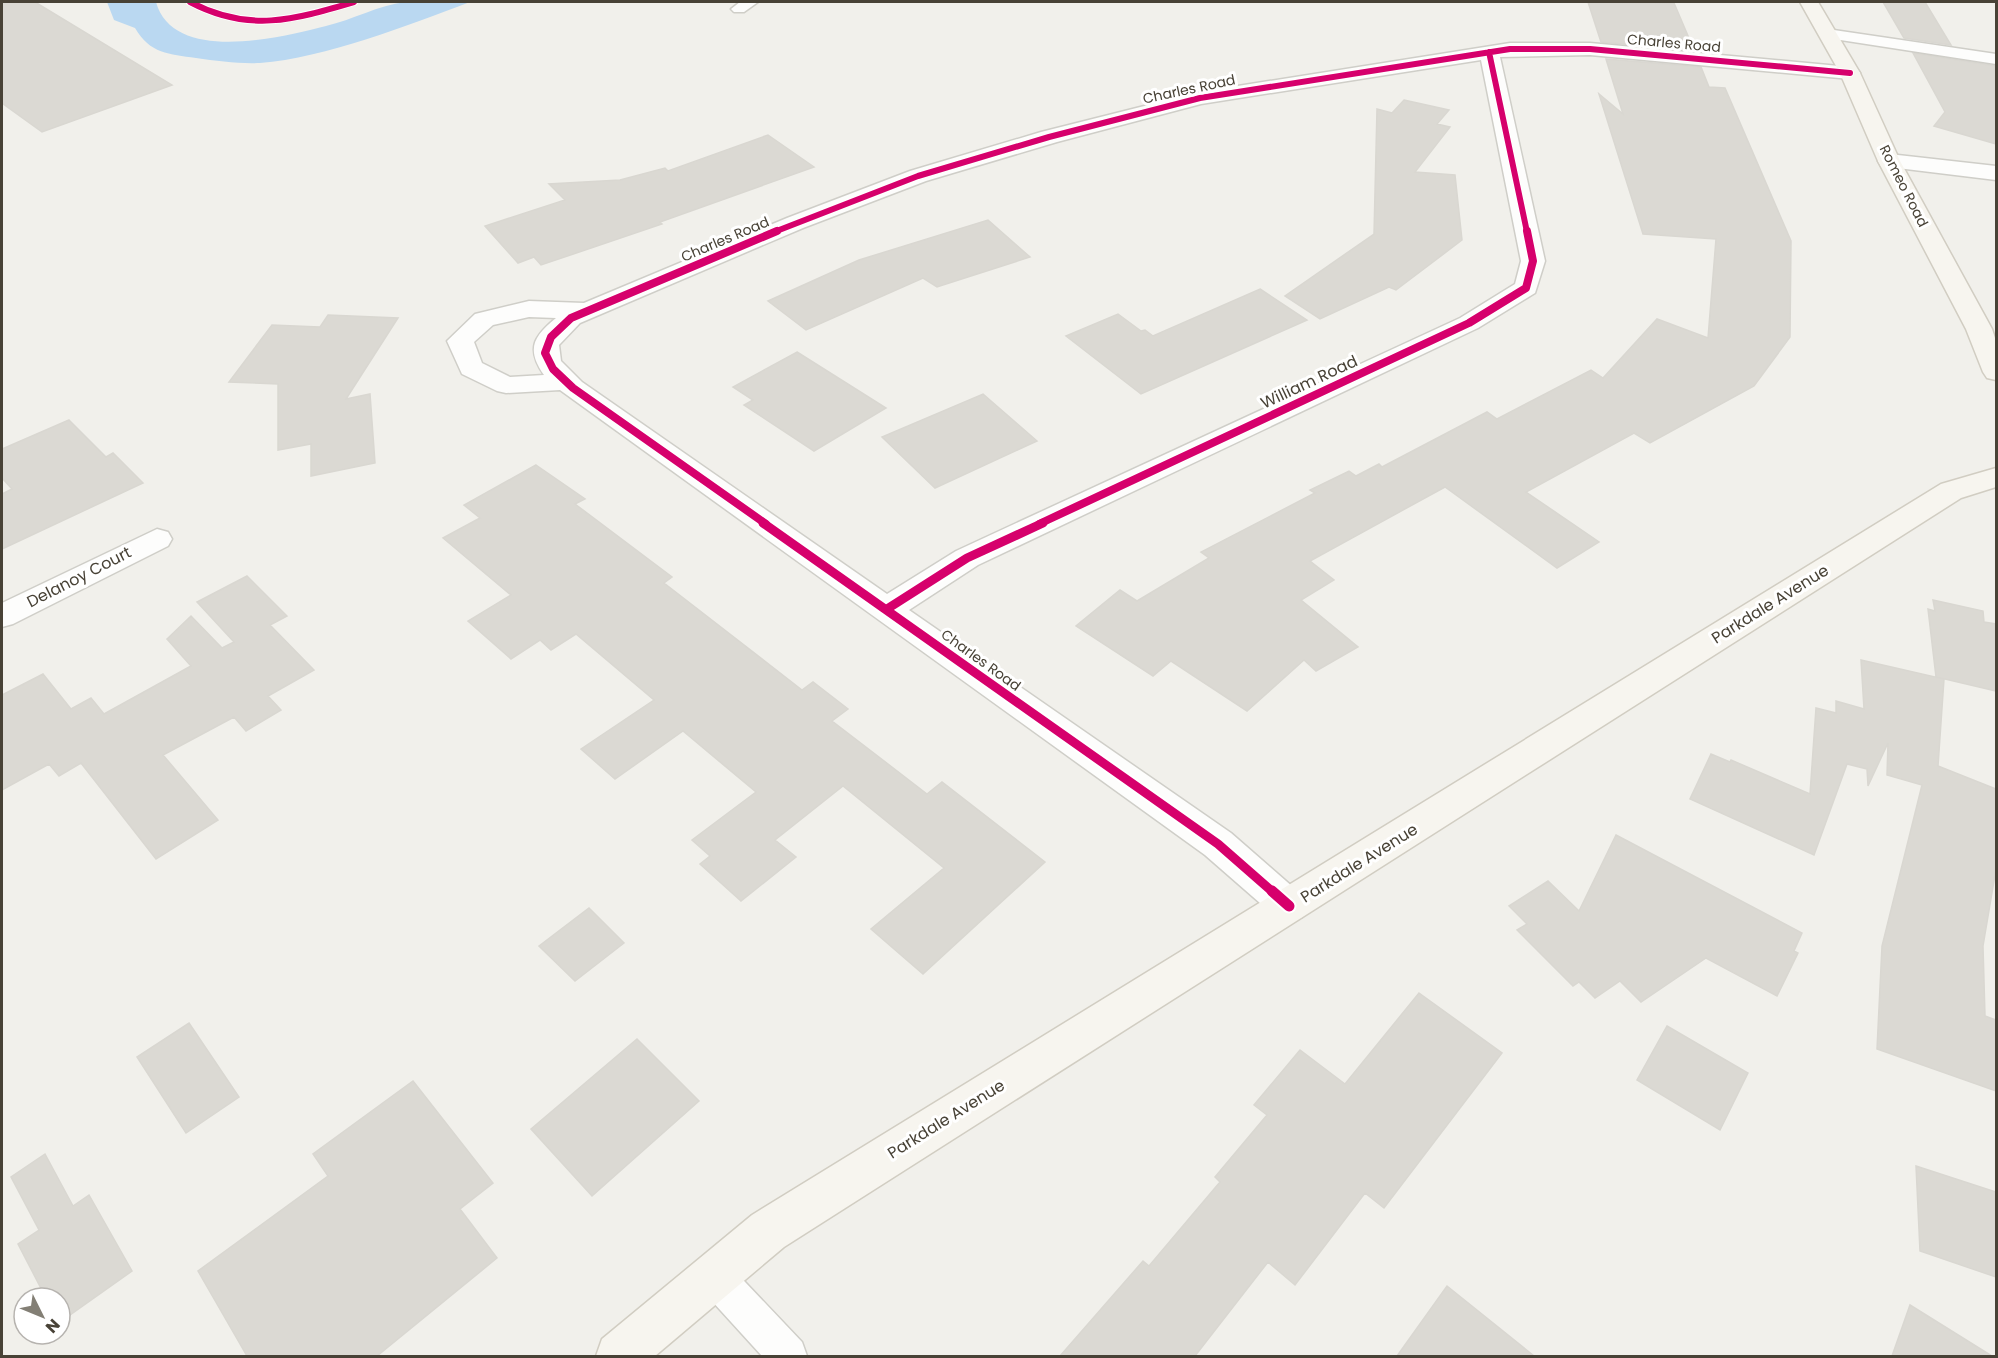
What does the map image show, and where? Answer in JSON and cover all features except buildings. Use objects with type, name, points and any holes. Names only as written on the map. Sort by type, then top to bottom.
[{"type":"main road","name":"Romeo Road","points":[[1809,2],[1850,73],[1889,161],[1979,329],[1996,372]]},
{"type":"main road","name":"Parkdale Avenue","points":[[619,1356],[778,1225],[1951,491],[1996,477]]},
{"type":"street","name":"Charles Road","points":[[1289,906],[1218,844],[566,382],[550,368],[544,352],[551,334],[570,318],[586,311],[795,223],[907,180],[1049,137],[1200,98],[1489,52],[1539,48],[1590,49],[1850,73]]},
{"type":"street","name":"William Road","points":[[887,609],[967,558],[1469,323],[1526,288],[1533,261],[1489,52]]},
{"type":"street","points":[[1889,161],[1996,173]]},
{"type":"street","name":"Charles Road","points":[[566,382],[506,385],[471,368],[460,341],[484,318],[529,309],[586,311]]},
{"type":"street","name":"Delanoy Court","points":[[2,616],[157,539]]},
{"type":"lane","points":[[1827,34],[1996,59]]},
{"type":"lane","points":[[714,1276],[788,1356]]},
{"type":"water","points":[[107,2],[156,2],[166,21],[183,34],[205,40],[230,42],[306,31],[405,2],[470,2],[339,48],[285,60],[236,63],[177,55],[154,48],[141,37],[135,28],[114,20]]},
{"type":"cycle path","points":[[190,2],[211,13],[251,22],[291,19],[354,2]]},
{"type":"cycle path","points":[[1289,906],[1218,844],[573,388],[548,361],[545,353],[546,345],[551,337],[571,318],[795,223],[918,176],[1049,137],[1200,98],[1510,49],[1590,49],[1850,73]]},
{"type":"cycle path","points":[[887,609],[967,558],[1469,323],[1526,288],[1533,261],[1489,52]]}]
